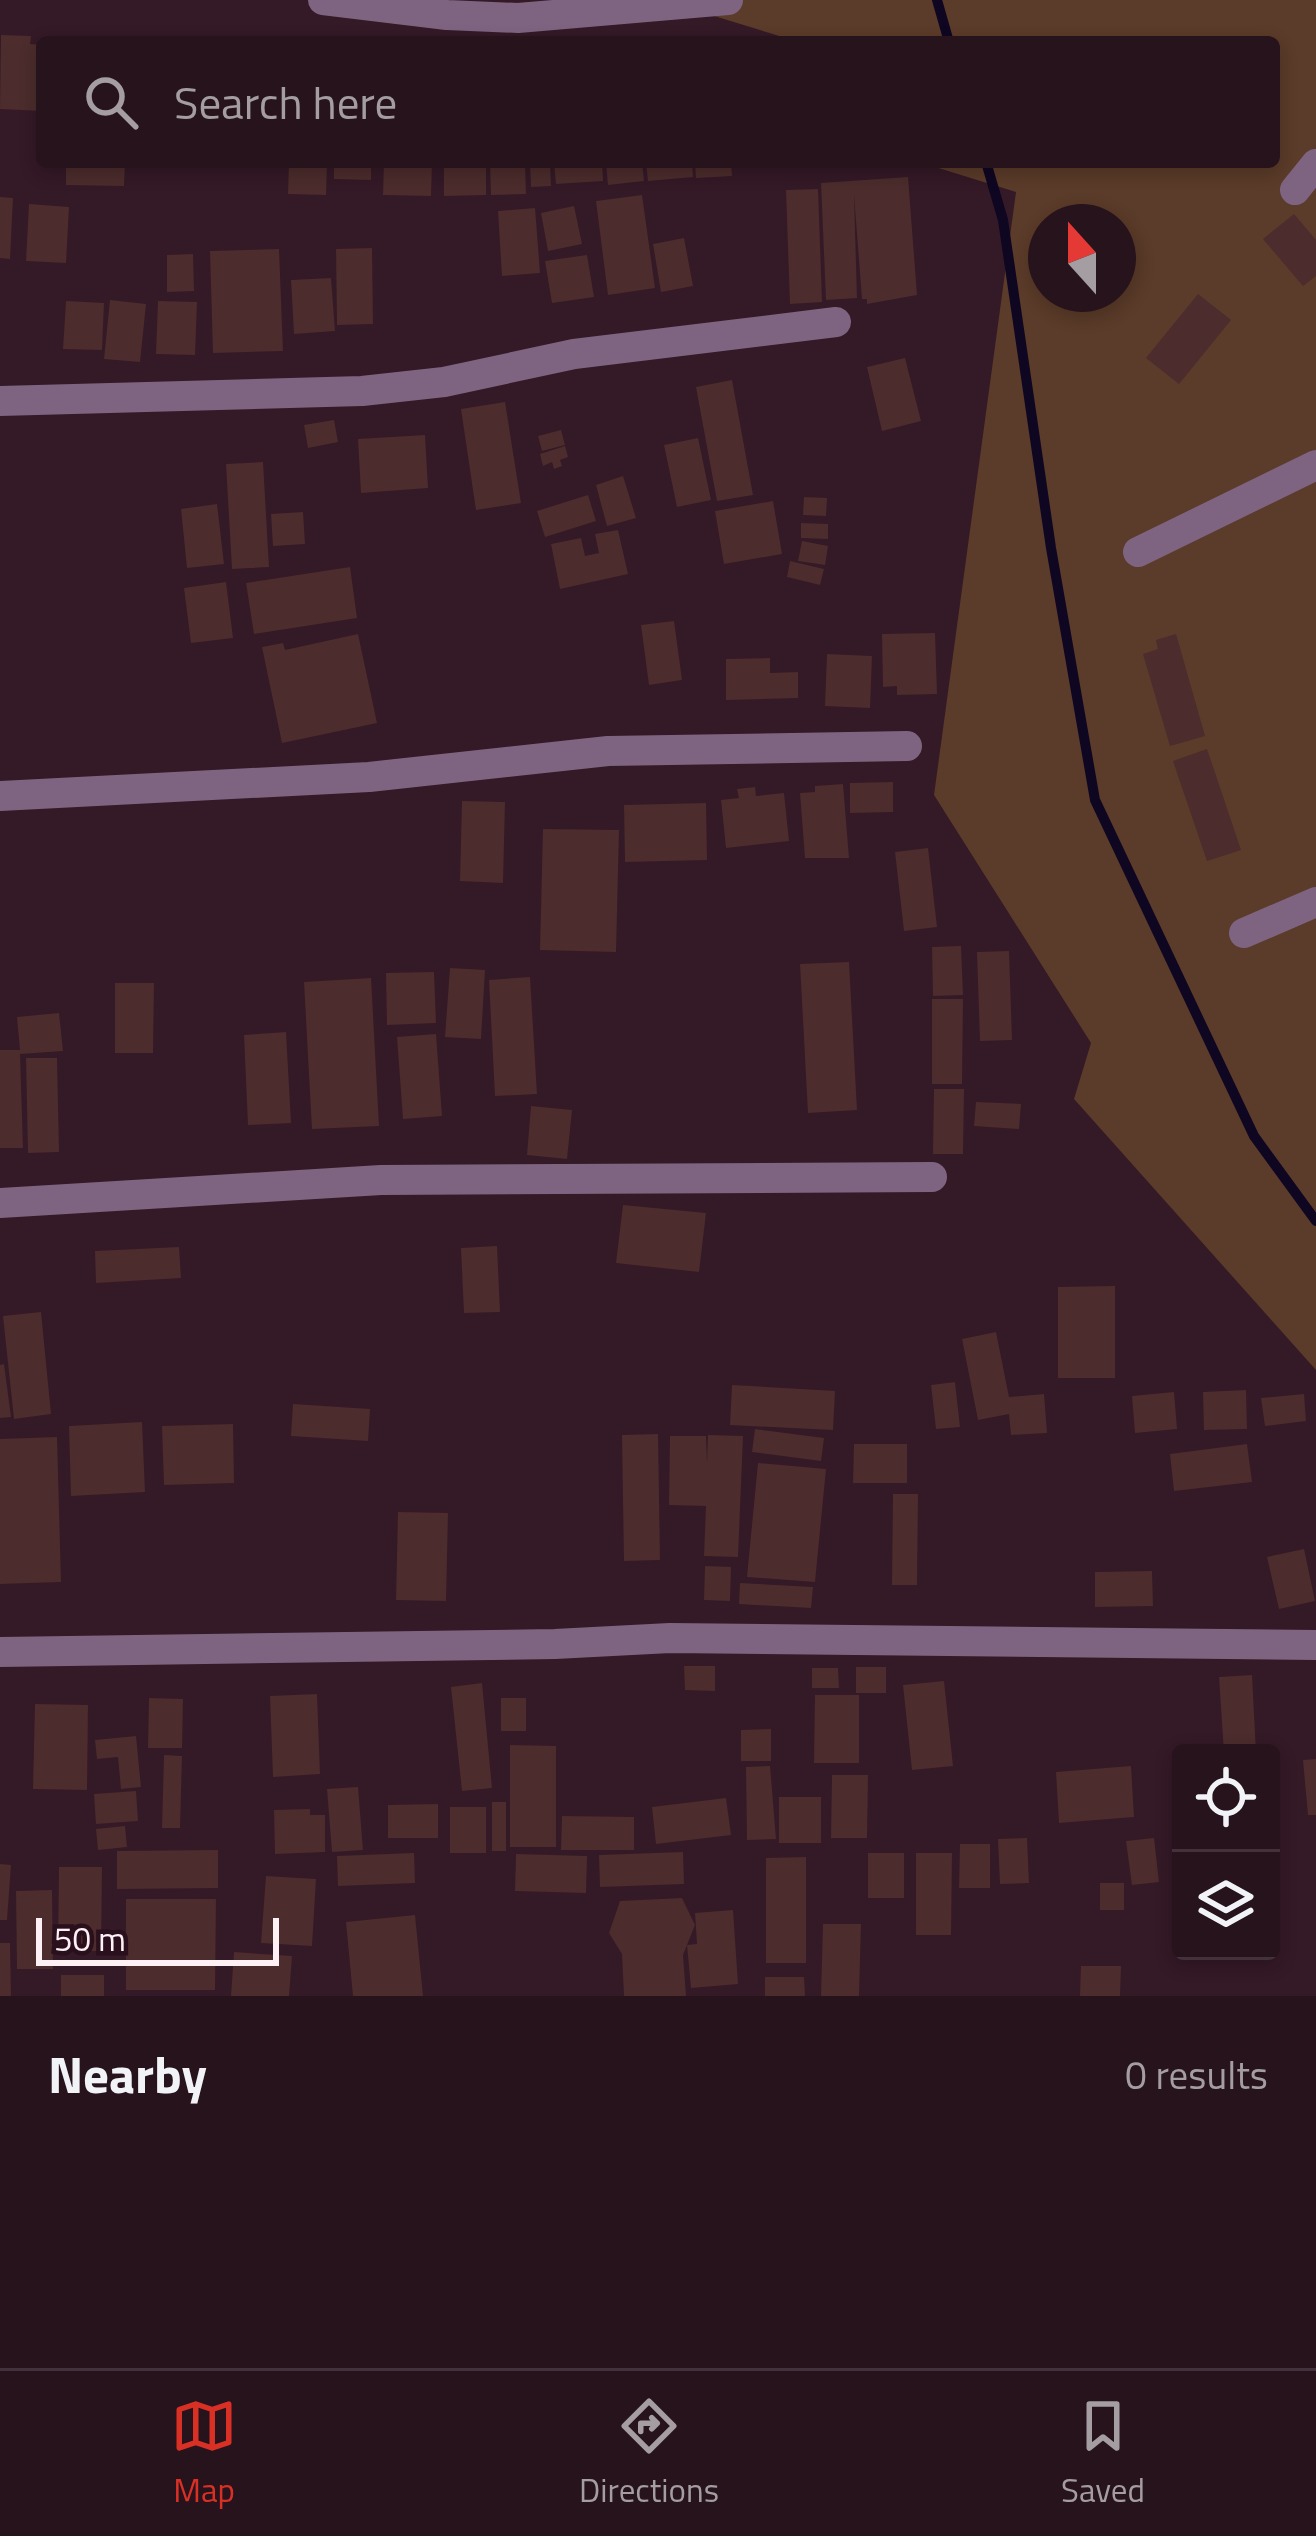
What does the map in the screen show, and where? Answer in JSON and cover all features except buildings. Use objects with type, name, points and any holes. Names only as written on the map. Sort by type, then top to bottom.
[{"type":"street","points":[[323,0],[518,19],[728,0]]},
{"type":"street","points":[[1295,190],[1316,164]]},
{"type":"street","points":[[0,401],[362,391],[444,382],[574,354],[836,322]]},
{"type":"street","points":[[1138,552],[1316,465]]},
{"type":"street","points":[[0,796],[369,777],[608,751],[907,746]]},
{"type":"street","points":[[1244,933],[1316,902]]},
{"type":"street","points":[[0,1203],[381,1180],[932,1177]]},
{"type":"street","points":[[0,1652],[670,1638],[1316,1645]]},
{"type":"shaded area","points":[[662,0],[1316,0],[1316,1370],[1074,1099],[1091,1043],[934,795],[1016,192],[938,168],[1280,168],[1280,36],[779,36]]},
{"type":"waterway","points":[[937,0],[947,36]]},
{"type":"waterway","points":[[988,168],[1003,220],[1051,548],[1095,800],[1254,1136],[1316,1221]]}]
